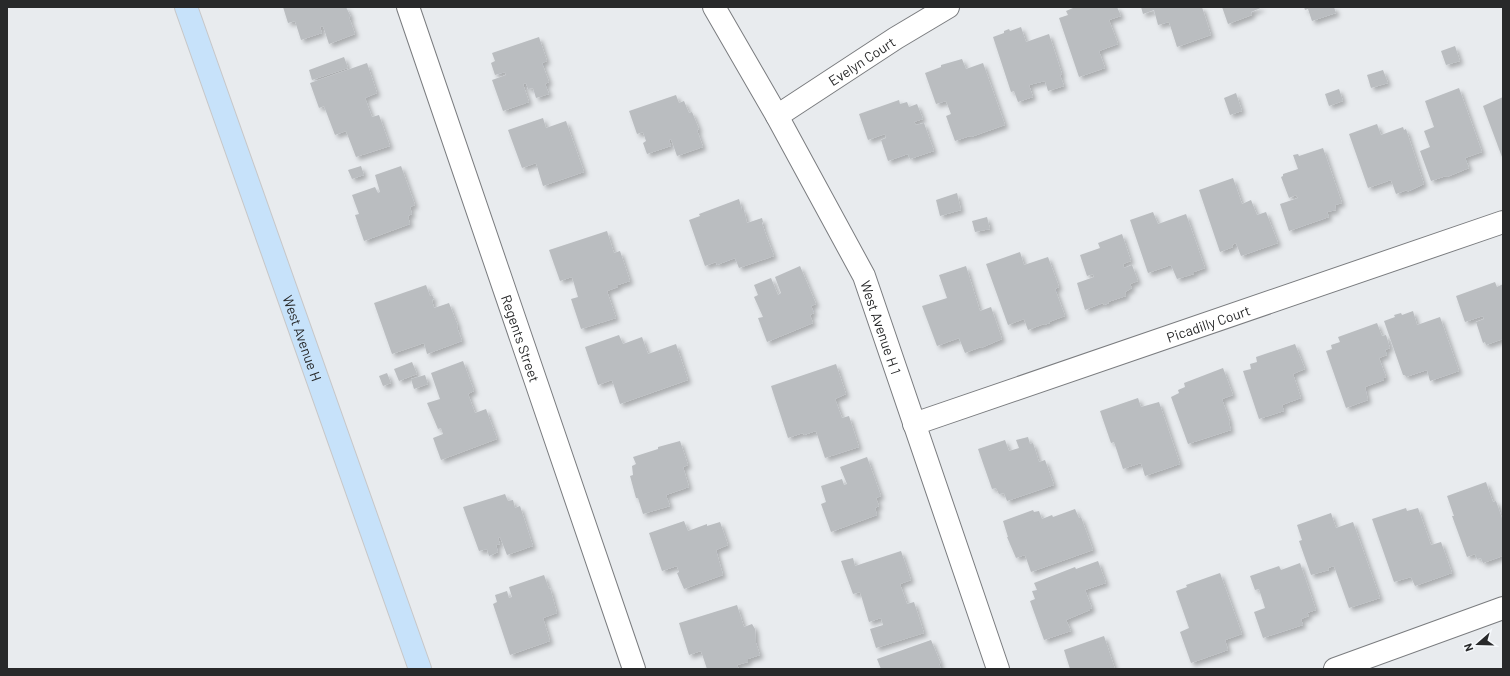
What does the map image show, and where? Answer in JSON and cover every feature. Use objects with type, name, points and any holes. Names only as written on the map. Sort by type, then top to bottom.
[{"type":"main road","name":"West Avenue H","points":[[186,7],[420,669]]},
{"type":"street","name":"Regents Street","points":[[408,7],[634,669]]},
{"type":"street","name":"West Avenue H 1","points":[[714,7],[777,116],[864,276],[998,669]]},
{"type":"street","name":"Evelyn Court","points":[[777,116],[896,38],[948,7]]},
{"type":"street","name":"Picadilly Court","points":[[914,424],[1503,222]]},
{"type":"street","points":[[1335,669],[1503,608]]},
{"type":"building","points":[[283,7],[346,7],[351,17],[349,17],[355,34],[329,44],[323,26],[320,27],[322,33],[301,40],[295,21],[288,23]]},
{"type":"building","points":[[1073,7],[1117,7],[1121,16],[1109,20],[1118,44],[1099,51],[1105,68],[1079,77],[1059,18],[1068,15],[1066,11]]},
{"type":"building","points":[[1141,7],[1202,7],[1211,35],[1177,47],[1169,22],[1158,25],[1154,10],[1143,14]]},
{"type":"building","points":[[1222,7],[1263,7],[1251,12],[1252,15],[1228,24]]},
{"type":"building","points":[[1304,7],[1334,7],[1336,13],[1312,21],[1308,9],[1305,10]]},
{"type":"building","points":[[1021,27],[1026,42],[1049,34],[1062,74],[1060,75],[1064,86],[1048,91],[1045,81],[1029,85],[1033,97],[1018,102],[1014,91],[1011,92],[993,37],[1004,33],[1004,31],[1009,29],[1010,31]]},
{"type":"building","points":[[539,37],[547,61],[542,63],[549,82],[545,84],[549,94],[536,98],[533,88],[528,89],[526,83],[523,84],[529,102],[503,111],[492,80],[506,75],[505,72],[495,75],[491,63],[495,61],[492,53]]},
{"type":"building","points":[[1455,46],[1460,61],[1446,65],[1441,51]]},
{"type":"building","points":[[344,57],[348,68],[312,80],[309,70]]},
{"type":"building","points":[[962,59],[966,69],[983,63],[1005,125],[955,141],[946,116],[951,114],[946,101],[936,104],[925,73],[941,67],[941,65]]},
{"type":"building","points":[[367,63],[377,93],[365,98],[372,117],[379,115],[390,146],[356,157],[346,131],[335,135],[324,106],[319,108],[310,83]]},
{"type":"building","points":[[1383,70],[1388,83],[1371,88],[1367,75]]},
{"type":"building","points":[[1459,88],[1482,152],[1465,158],[1469,168],[1447,177],[1446,176],[1431,181],[1420,151],[1430,147],[1424,131],[1434,127],[1425,101]]},
{"type":"building","points":[[1339,89],[1343,101],[1329,106],[1325,94]]},
{"type":"building","points":[[1236,93],[1242,111],[1230,115],[1224,98]]},
{"type":"building","points":[[676,95],[679,103],[684,101],[689,113],[692,112],[699,129],[697,130],[703,147],[677,156],[671,139],[669,140],[671,146],[647,154],[643,143],[646,141],[643,132],[637,134],[629,111]]},
{"type":"building","points":[[1503,97],[1503,156],[1502,157],[1483,106]]},
{"type":"building","points":[[899,100],[900,104],[907,102],[909,107],[917,104],[923,119],[914,122],[916,125],[924,123],[934,151],[910,159],[908,154],[888,161],[881,140],[886,138],[885,134],[868,140],[859,114]]},
{"type":"building","points":[[543,118],[546,128],[566,121],[584,172],[543,186],[536,163],[522,168],[508,130]]},
{"type":"building","points":[[1377,124],[1381,135],[1403,127],[1404,130],[1406,129],[1424,184],[1407,192],[1407,190],[1396,194],[1391,180],[1368,188],[1349,134]]},
{"type":"building","points":[[1323,148],[1342,203],[1335,205],[1336,210],[1327,212],[1329,217],[1289,231],[1280,204],[1298,198],[1296,195],[1289,198],[1281,177],[1283,174],[1298,169],[1293,155],[1298,154],[1299,156]]},
{"type":"building","points":[[361,166],[364,175],[352,179],[348,170]]},
{"type":"building","points":[[401,166],[415,205],[410,207],[412,214],[408,216],[410,224],[364,241],[355,215],[359,214],[352,195],[375,187],[378,193],[380,192],[375,175]]},
{"type":"building","points":[[1233,178],[1242,204],[1251,200],[1257,215],[1266,212],[1278,243],[1241,256],[1236,243],[1232,245],[1233,247],[1220,252],[1199,190]]},
{"type":"building","points":[[957,193],[961,210],[940,216],[936,200]]},
{"type":"building","points":[[739,199],[742,210],[744,210],[747,223],[762,218],[762,223],[774,256],[739,268],[735,258],[717,265],[716,262],[705,266],[689,220],[700,216],[699,214]]},
{"type":"building","points":[[1153,212],[1158,224],[1186,214],[1205,268],[1194,272],[1194,274],[1177,279],[1171,265],[1148,273],[1130,220]]},
{"type":"building","points":[[987,217],[990,229],[975,232],[972,221]]},
{"type":"building","points":[[607,231],[614,253],[620,251],[630,281],[607,291],[616,318],[581,329],[571,299],[578,297],[572,277],[560,281],[549,250]]},
{"type":"building","points":[[1122,234],[1131,261],[1123,264],[1124,268],[1132,265],[1138,281],[1130,284],[1132,288],[1125,292],[1126,296],[1108,302],[1109,303],[1104,305],[1103,303],[1085,310],[1077,283],[1094,277],[1093,274],[1087,276],[1080,255],[1100,248],[1098,243]]},
{"type":"building","points":[[1020,252],[1024,265],[1048,257],[1059,287],[1055,289],[1065,316],[1049,322],[1050,323],[1028,330],[1024,319],[1008,325],[986,264]]},
{"type":"building","points":[[800,266],[816,304],[811,306],[814,313],[810,315],[813,323],[767,342],[758,318],[763,317],[754,297],[758,295],[754,285],[771,278],[778,295],[781,293],[775,277]]},
{"type":"building","points":[[966,266],[980,311],[991,307],[1002,339],[965,353],[959,338],[937,346],[922,306],[947,298],[939,275]]},
{"type":"building","points":[[1495,282],[1497,287],[1503,284],[1503,339],[1486,345],[1485,342],[1483,343],[1476,322],[1484,319],[1483,316],[1465,322],[1456,296]]},
{"type":"building","points":[[426,285],[430,296],[432,295],[434,299],[432,300],[434,308],[449,303],[462,341],[427,354],[424,343],[392,354],[374,303]]},
{"type":"building","points":[[1413,311],[1417,325],[1440,317],[1459,371],[1430,381],[1427,370],[1406,377],[1403,375],[1384,321],[1395,317],[1394,315],[1401,313],[1402,315]]},
{"type":"building","points":[[1377,323],[1382,336],[1386,335],[1390,348],[1385,350],[1387,355],[1379,358],[1386,377],[1384,380],[1365,387],[1368,400],[1346,408],[1326,351],[1332,349],[1331,345],[1340,342],[1338,337]]},
{"type":"building","points":[[619,335],[623,344],[642,337],[648,354],[676,344],[688,380],[620,404],[612,380],[598,385],[585,347]]},
{"type":"building","points":[[1295,344],[1305,369],[1293,374],[1301,398],[1282,405],[1284,411],[1259,419],[1243,371],[1251,369],[1250,364],[1257,362],[1256,357]]},
{"type":"building","points":[[463,361],[474,391],[468,394],[475,413],[486,409],[497,439],[441,460],[433,438],[443,434],[441,428],[438,429],[427,403],[440,399],[431,373]]},
{"type":"building","points":[[412,362],[417,374],[399,381],[394,369]]},
{"type":"building","points":[[836,364],[846,394],[835,399],[842,418],[849,416],[859,447],[825,458],[816,431],[804,435],[803,433],[788,438],[771,386]]},
{"type":"building","points":[[1223,368],[1233,395],[1222,399],[1230,422],[1231,430],[1188,444],[1171,397],[1179,393],[1178,390],[1185,387],[1184,383]]},
{"type":"building","points":[[387,373],[391,383],[383,386],[379,376]]},
{"type":"building","points":[[425,375],[428,384],[414,389],[411,379]]},
{"type":"building","points":[[1138,398],[1141,407],[1159,402],[1180,464],[1145,476],[1141,463],[1123,469],[1114,442],[1111,443],[1100,411]]},
{"type":"building","points":[[1028,437],[1030,444],[1033,443],[1039,462],[1045,460],[1054,485],[1007,501],[1004,493],[999,494],[996,488],[992,489],[978,449],[1005,440],[1009,451],[1019,448],[1016,440]]},
{"type":"building","points":[[680,441],[688,465],[683,467],[689,487],[666,495],[670,506],[643,514],[638,498],[636,498],[630,476],[633,475],[632,466],[636,464],[633,457],[658,449],[658,447]]},
{"type":"building","points":[[867,457],[881,496],[876,498],[879,506],[875,508],[877,515],[831,532],[821,504],[826,502],[821,486],[842,479],[844,485],[847,484],[840,467]]},
{"type":"building","points":[[1486,482],[1493,502],[1496,501],[1503,521],[1503,556],[1483,563],[1481,558],[1477,559],[1475,554],[1467,557],[1452,516],[1454,516],[1447,496]]},
{"type":"building","points":[[505,494],[508,501],[513,500],[515,508],[520,506],[533,546],[507,555],[500,537],[498,538],[500,544],[496,545],[498,552],[489,556],[487,549],[479,551],[463,507]]},
{"type":"building","points":[[1406,508],[1407,511],[1418,508],[1431,545],[1441,542],[1452,573],[1415,586],[1411,577],[1394,582],[1372,519]]},
{"type":"building","points":[[1075,509],[1079,518],[1081,517],[1093,550],[1031,572],[1025,555],[1016,558],[1007,537],[1003,521],[1033,510],[1034,512],[1039,511],[1042,519],[1052,515],[1053,517]]},
{"type":"building","points":[[1331,513],[1336,528],[1353,522],[1380,598],[1349,608],[1334,566],[1328,568],[1329,570],[1311,575],[1299,541],[1302,540],[1297,525]]},
{"type":"building","points":[[684,521],[688,531],[707,524],[707,526],[720,522],[728,545],[716,550],[723,575],[684,589],[677,573],[679,572],[677,566],[662,571],[649,533]]},
{"type":"building","points":[[901,551],[911,580],[900,584],[907,604],[914,602],[924,633],[876,648],[870,629],[883,625],[881,618],[869,622],[860,592],[853,594],[841,561],[853,558],[855,566]]},
{"type":"building","points":[[1098,561],[1106,583],[1085,590],[1092,608],[1066,620],[1071,631],[1044,640],[1030,601],[1035,599],[1032,591],[1037,590],[1034,583],[1075,567],[1076,569]]},
{"type":"building","points":[[1300,563],[1316,610],[1307,613],[1309,616],[1301,619],[1303,625],[1263,638],[1254,612],[1265,608],[1259,589],[1255,590],[1250,576],[1279,566],[1281,570]]},
{"type":"building","points":[[1220,573],[1242,634],[1225,640],[1228,650],[1191,663],[1180,632],[1189,628],[1176,591],[1187,587],[1186,585]]},
{"type":"building","points":[[544,575],[549,589],[550,588],[557,613],[543,618],[550,641],[510,655],[493,604],[497,602],[495,595],[507,591],[509,598],[512,597],[509,587]]},
{"type":"building","points":[[737,605],[744,627],[752,624],[755,629],[756,643],[760,655],[748,659],[748,662],[737,665],[739,669],[707,669],[701,651],[689,655],[679,623]]},
{"type":"building","points":[[1104,636],[1115,669],[1070,669],[1064,650]]},
{"type":"building","points":[[931,640],[941,664],[939,664],[941,669],[881,669],[877,659]]}]
